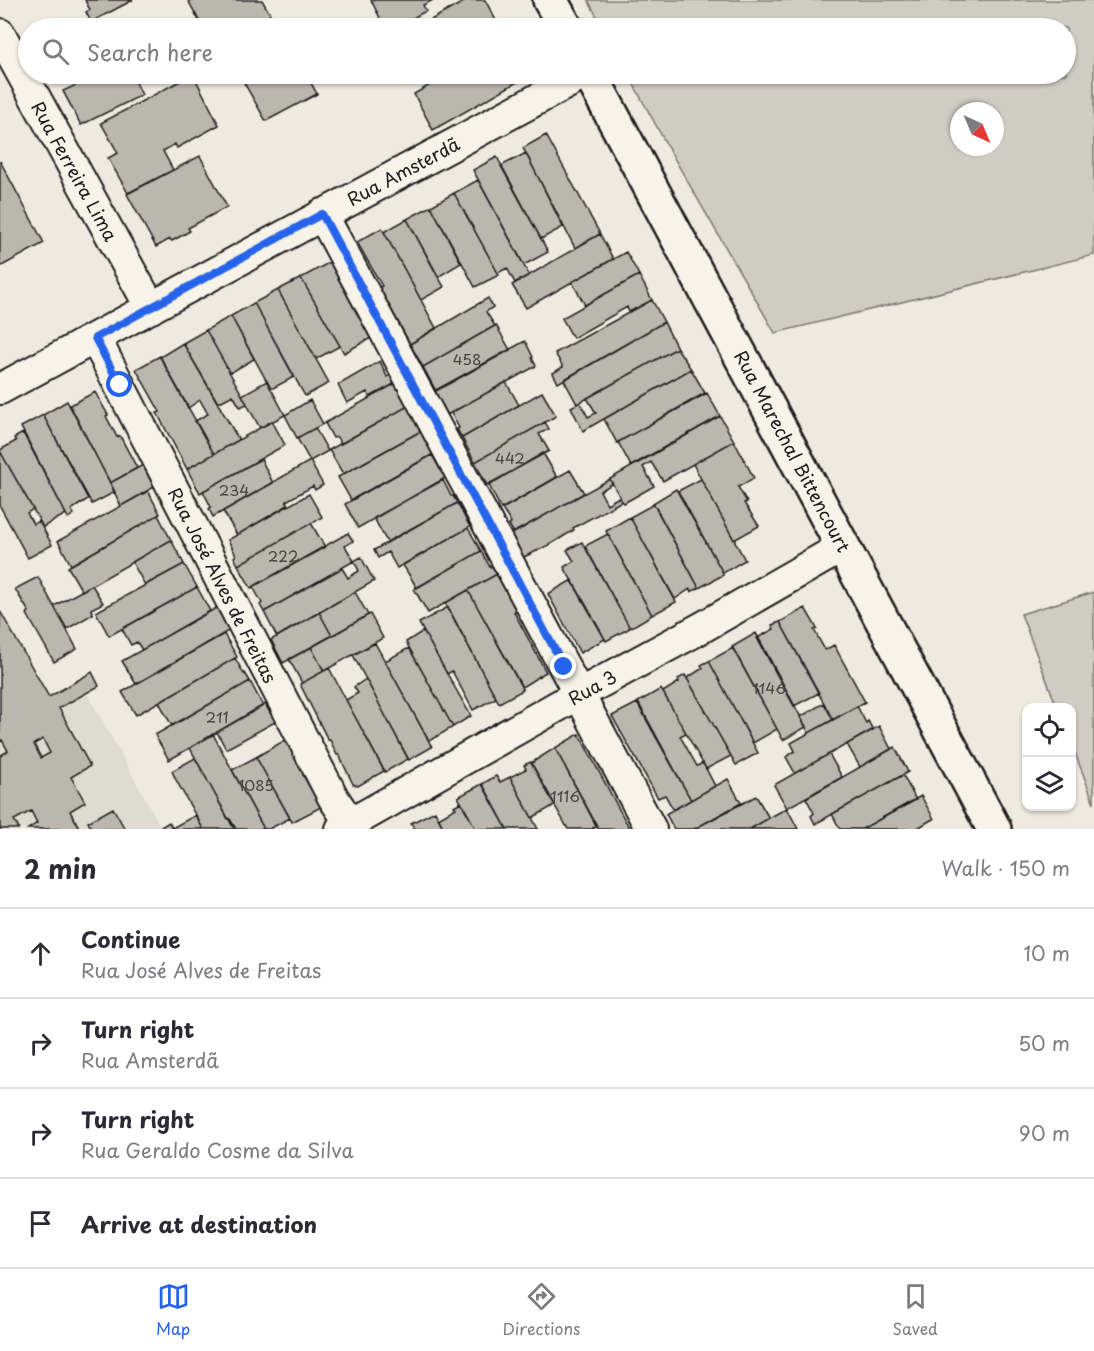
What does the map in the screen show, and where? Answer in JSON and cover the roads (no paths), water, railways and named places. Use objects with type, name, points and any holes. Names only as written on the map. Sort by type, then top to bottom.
[{"type":"main road","points":[[550,0],[560,18]]},
{"type":"main road","name":"Rua Marechal Bittencourt","points":[[595,84],[994,829]]},
{"type":"street","name":"Rua Ferreira Lima","points":[[0,34],[18,67]]},
{"type":"street","name":"Rua Ferreira Lima","points":[[28,84],[151,308]]},
{"type":"street","name":"Rua Amsterdã","points":[[0,389],[565,84]]},
{"type":"street","points":[[322,214],[651,829]]},
{"type":"street","name":"Rua José Alves de Freitas","points":[[95,338],[348,827]]},
{"type":"street","name":"Rua 3","points":[[348,827],[579,694],[701,628],[844,546]]}]
